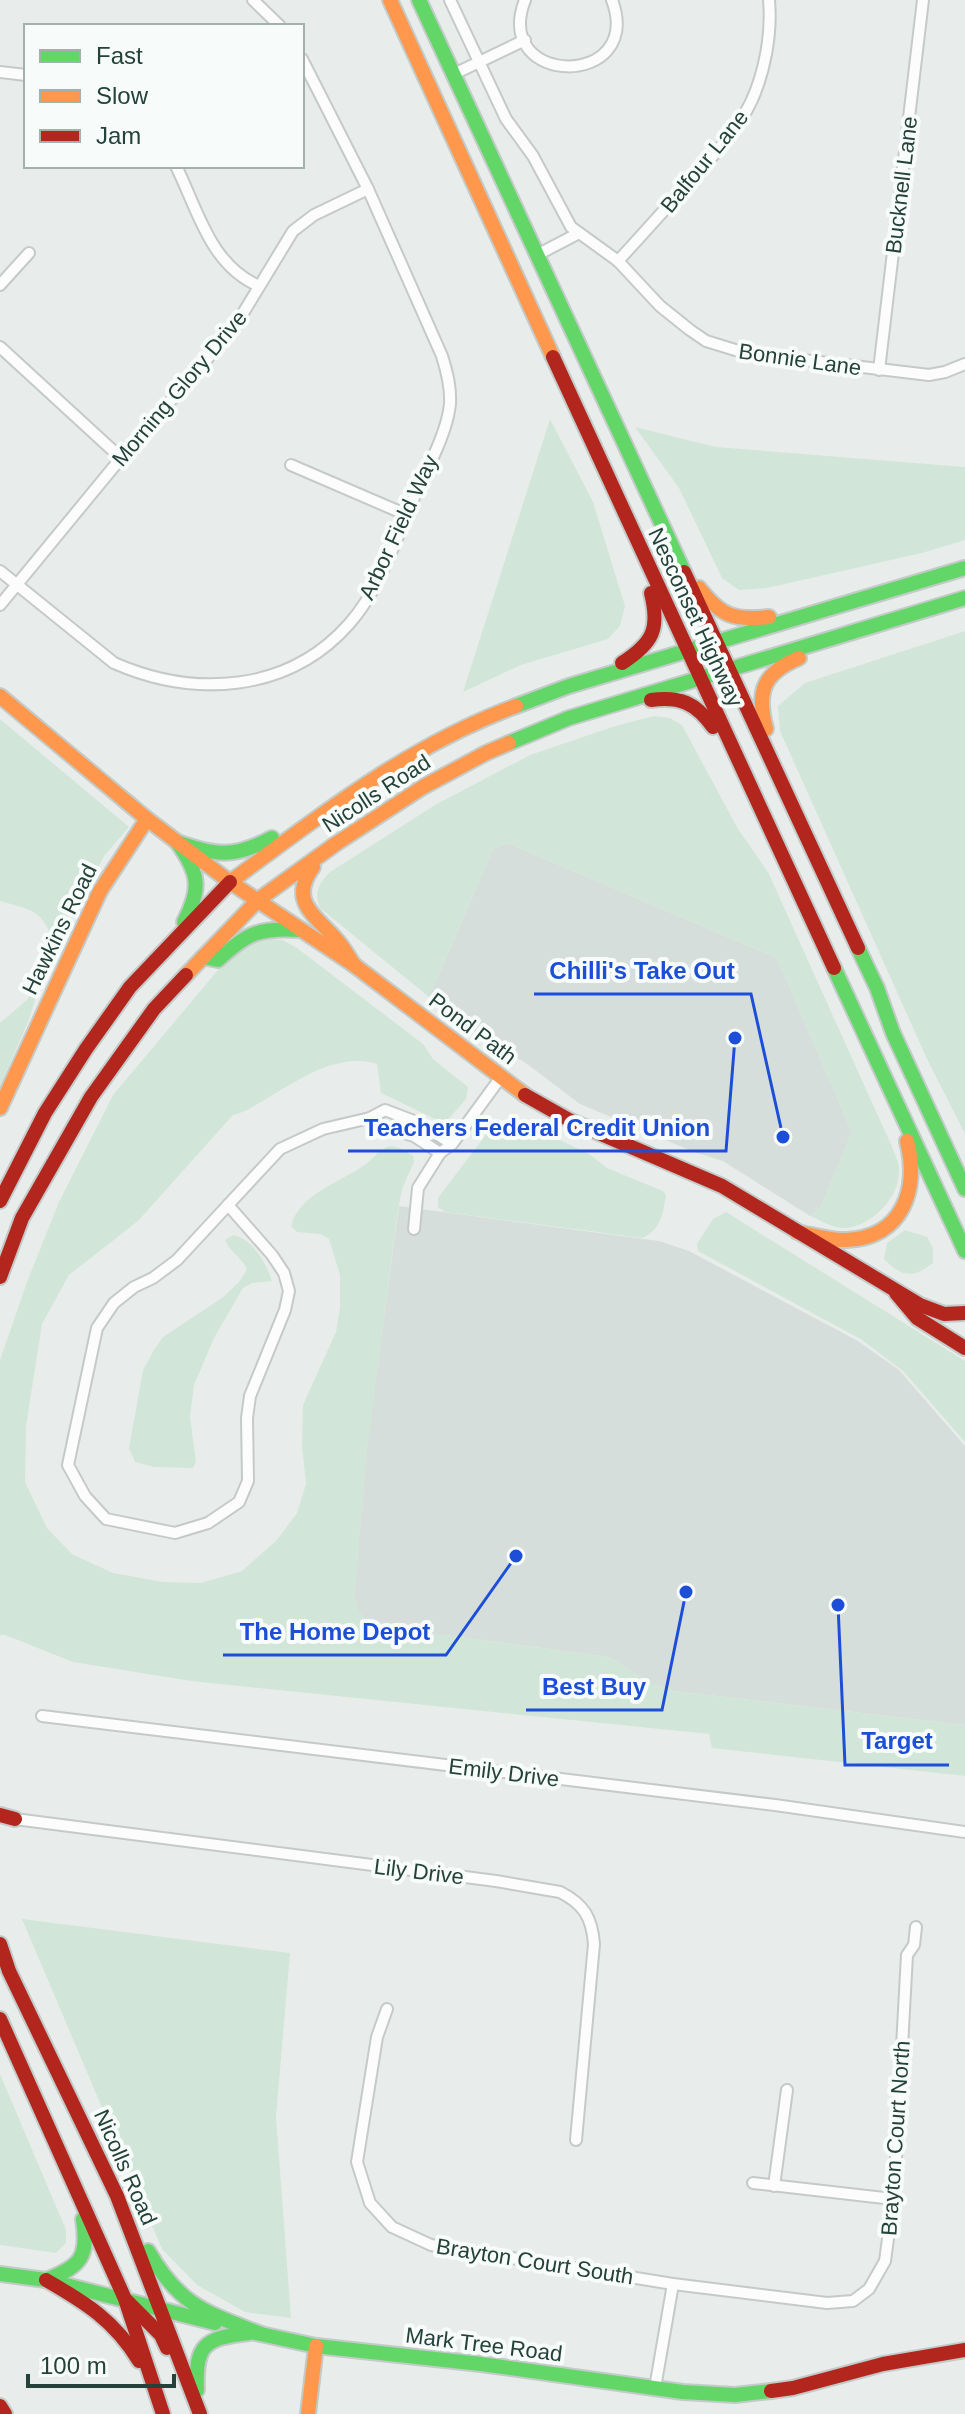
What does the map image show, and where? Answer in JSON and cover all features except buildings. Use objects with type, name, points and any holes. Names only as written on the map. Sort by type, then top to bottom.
[{"type":"main road","name":"Nesconset Highway","points":[[390,0],[965,1251]]},
{"type":"main road","name":"Nesconset Highway","points":[[419,0],[877,988],[893,1033],[965,1189]]},
{"type":"main road","points":[[600,676],[642,650],[655,628],[656,609],[632,529]]},
{"type":"main road","points":[[678,560],[711,604],[731,617],[750,620],[823,609]]},
{"type":"main road","name":"Nicolls Road","points":[[0,1201],[45,1113],[130,987],[230,882],[316,816],[391,767],[463,728],[517,704],[600,676],[965,568]]},
{"type":"main road","name":"Nicolls Road","points":[[0,1277],[22,1218],[91,1097],[154,1009],[258,900],[337,843],[456,768],[538,730],[601,707],[965,598]]},
{"type":"main road","points":[[796,814],[763,720],[760,702],[763,687],[781,665],[857,630]]},
{"type":"main road","name":"Pond Path","points":[[0,696],[147,819],[230,882],[354,965],[501,1077],[556,1114],[722,1186],[896,1293],[936,1312],[950,1315],[965,1313]]},
{"type":"main road","points":[[601,707],[668,698],[685,699],[705,714],[739,763]]},
{"type":"main road","points":[[177,842],[212,854],[248,851],[316,816]]},
{"type":"main road","name":"Hawkins Road","points":[[0,1108],[100,891],[147,819]]},
{"type":"main road","points":[[172,943],[198,892],[194,868],[177,842]]},
{"type":"main road","points":[[337,843],[303,878],[300,890],[315,919],[339,941],[354,965]]},
{"type":"main road","points":[[203,957],[218,960],[234,945],[260,929],[300,930]]},
{"type":"main road","points":[[877,988],[903,1032],[965,1161]]},
{"type":"main road","points":[[797,1232],[853,1239],[870,1235],[891,1222],[906,1202],[912,1181],[903,1115]]},
{"type":"main road","points":[[896,1293],[917,1318],[965,1348]]},
{"type":"main road","name":"Nicolls Road","points":[[0,1944],[9,1971],[117,2196],[197,2413]]},
{"type":"main road","points":[[0,2019],[125,2299],[163,2414]]},
{"type":"main road","points":[[46,2280],[72,2270],[85,2256],[86,2233],[79,2196]]},
{"type":"main road","points":[[117,2196],[158,2269],[187,2301],[258,2333]]},
{"type":"main road","name":"Mark Tree Road","points":[[0,2274],[46,2280],[316,2346],[481,2364],[683,2392],[735,2395],[793,2388],[883,2364],[965,2350]]},
{"type":"main road","points":[[46,2280],[98,2310],[114,2324],[157,2395]]},
{"type":"main road","points":[[125,2299],[161,2335],[197,2413]]},
{"type":"main road","points":[[197,2413],[195,2369],[201,2350],[216,2337],[258,2333]]},
{"type":"main road","points":[[308,2414],[316,2346]]},
{"type":"main road","points":[[0,2406],[5,2414]]},
{"type":"street","points":[[253,0],[278,24]]},
{"type":"street","name":"Bonnie Lane","points":[[450,0],[506,119],[533,156],[571,227],[618,261],[660,306],[706,341],[745,353],[929,375],[965,364]]},
{"type":"street","points":[[525,0],[520,20],[525,40],[537,57],[556,67],[570,68],[590,63],[606,50],[613,38],[616,17],[612,0]]},
{"type":"street","name":"Balfour Lane","points":[[618,261],[720,147],[748,107],[764,62],[769,0]]},
{"type":"street","name":"Bucknell Lane","points":[[879,370],[923,0]]},
{"type":"street","points":[[454,74],[525,40]]},
{"type":"street","name":"Arbor Field Way","points":[[0,571],[114,663],[181,684],[220,686],[253,681],[314,656],[349,625],[374,585],[446,421],[450,406],[449,380],[442,356],[368,189],[304,63]]},
{"type":"street","points":[[0,72],[24,75]]},
{"type":"street","points":[[177,168],[213,248],[233,271],[259,286]]},
{"type":"street","name":"Morning Glory Drive","points":[[0,605],[121,458],[234,328],[293,231],[303,222],[368,189]]},
{"type":"street","points":[[537,255],[579,233]]},
{"type":"street","points":[[0,285],[29,253]]},
{"type":"street","points":[[0,347],[121,458]]},
{"type":"street","points":[[291,465],[407,515]]},
{"type":"street","points":[[414,1229],[418,1188],[440,1153],[452,1144],[501,1077]]},
{"type":"street","points":[[228,1205],[272,1255],[284,1273],[289,1291],[285,1310],[250,1396],[247,1418],[248,1481],[239,1502],[208,1523],[175,1533],[106,1519],[85,1496],[68,1465],[97,1328],[114,1303],[177,1260],[228,1205],[280,1149],[323,1129],[370,1118],[385,1110],[419,1123],[452,1144]]},
{"type":"street","points":[[391,1129],[396,1114]]},
{"type":"street","points":[[370,1118],[414,1136],[440,1153]]},
{"type":"street","name":"Emily Drive","points":[[42,1716],[775,1805],[965,1832]]},
{"type":"street","name":"Lily Drive","points":[[5,1819],[496,1881],[560,1892],[570,1897],[588,1914],[594,1944],[576,2140]]},
{"type":"street","name":"Brayton Court North","points":[[673,2284],[827,2303],[853,2301],[869,2289],[885,2261],[893,2199],[907,1955],[914,1945],[916,1927]]},
{"type":"street","name":"Brayton Court South","points":[[387,2009],[377,2037],[357,2162],[370,2203],[392,2227],[431,2245],[673,2284]]},
{"type":"street","points":[[774,2186],[787,2090]]},
{"type":"street","points":[[753,2183],[893,2199]]},
{"type":"street","points":[[655,2388],[673,2284]]},
{"type":"shaded area","points":[[508,843],[777,958],[852,1132],[821,1207],[810,1216],[723,1161],[580,1104],[523,1061],[498,1050],[429,997],[493,849]]},
{"type":"shaded area","points":[[399,1206],[659,1241],[689,1251],[858,1341],[899,1370],[965,1446],[965,1725],[673,1691],[652,1684],[609,1657],[366,1622],[357,1610],[354,1596],[367,1445]]},
{"type":"green space","points":[[550,419],[593,502],[625,606],[620,626],[608,639],[521,665],[463,692]]},
{"type":"green space","points":[[635,427],[716,447],[965,467],[965,540],[922,553],[767,588],[739,590],[722,578],[679,488]]},
{"type":"green space","points":[[965,631],[965,1134],[927,1059],[780,731],[778,706],[805,683]]},
{"type":"green space","points":[[654,716],[670,718],[682,725],[738,829],[768,872],[893,1149],[899,1167],[896,1188],[884,1207],[866,1222],[846,1228],[810,1216],[821,1207],[852,1132],[777,958],[508,843],[493,849],[429,997],[320,908],[318,888],[330,872],[435,805],[530,755]]},
{"type":"green space","points":[[0,719],[129,827],[104,856],[57,949],[38,915],[0,901]]},
{"type":"green space","points":[[255,938],[283,940],[297,948],[423,1044],[433,1059],[468,1087],[466,1099],[446,1122],[439,1121],[381,1093],[377,1064],[347,1062],[319,1070],[233,1115],[138,1221],[69,1275],[42,1324],[26,1426],[25,1482],[47,1528],[72,1554],[113,1573],[163,1582],[201,1583],[242,1571],[277,1540],[297,1513],[306,1484],[302,1445],[303,1405],[336,1332],[340,1308],[340,1275],[329,1239],[320,1234],[297,1232],[291,1226],[295,1215],[312,1197],[366,1164],[382,1149],[396,1147],[413,1156],[414,1162],[402,1189],[398,1210],[367,1449],[354,1596],[362,1615],[379,1626],[609,1657],[652,1684],[673,1691],[965,1725],[965,1776],[712,1748],[709,1734],[191,1681],[73,1662],[0,1635],[0,1360],[27,1282],[59,1202],[113,1095],[234,951]]},
{"type":"green space","points":[[42,975],[29,1020],[0,1086],[0,1023],[27,1000]]},
{"type":"green space","points":[[524,1123],[589,1154],[607,1168],[663,1191],[665,1202],[657,1226],[642,1238],[445,1212],[438,1207],[438,1198],[491,1128]]},
{"type":"green space","points":[[726,1212],[965,1361],[965,1442],[903,1371],[862,1340],[698,1251],[697,1244],[713,1219]]},
{"type":"green space","points":[[905,1230],[927,1237],[933,1248],[933,1263],[913,1274],[896,1269],[884,1259],[887,1243]]},
{"type":"green space","points":[[233,1235],[252,1246],[272,1281],[252,1283],[243,1288],[214,1338],[194,1385],[190,1417],[196,1462],[193,1468],[154,1467],[135,1462],[129,1448],[143,1370],[163,1337],[222,1298],[239,1282],[247,1269],[225,1240]]},
{"type":"green space","points":[[22,1919],[290,1953],[276,2117],[291,2318],[245,2312],[197,2285],[162,2249]]},
{"type":"green space","points":[[0,2074],[66,2230],[66,2243],[56,2253],[0,2245]]},
{"type":"traffic: fast","points":[[419,0],[684,572]]},
{"type":"traffic: fast","points":[[516,706],[569,686],[965,568]]},
{"type":"traffic: fast","points":[[509,743],[569,718],[965,598]]},
{"type":"traffic: fast","points":[[177,842],[225,853],[247,849],[272,838]]},
{"type":"traffic: fast","points":[[177,842],[190,863],[196,881],[194,900],[184,922]]},
{"type":"traffic: fast","points":[[203,957],[218,960],[246,938],[264,931],[300,930]]},
{"type":"traffic: fast","points":[[858,948],[893,1033],[965,1189]]},
{"type":"traffic: fast","points":[[834,968],[965,1251]]},
{"type":"traffic: fast","points":[[46,2280],[75,2265],[80,2258],[85,2243],[83,2219]]},
{"type":"traffic: fast","points":[[148,2251],[183,2296],[209,2313],[261,2334]]},
{"type":"traffic: fast","points":[[0,2274],[46,2280],[215,2323]]},
{"type":"traffic: fast","points":[[251,2332],[316,2346],[481,2364],[683,2392],[735,2395],[771,2391]]},
{"type":"traffic: fast","points":[[197,2390],[198,2362],[206,2346],[222,2338],[249,2333]]},
{"type":"traffic: slow","points":[[390,0],[553,357]]},
{"type":"traffic: slow","points":[[699,588],[714,605],[729,614],[746,618],[769,617]]},
{"type":"traffic: slow","points":[[766,729],[762,704],[765,685],[777,670],[799,658]]},
{"type":"traffic: slow","points":[[0,696],[147,819],[230,882],[354,965],[525,1095]]},
{"type":"traffic: slow","points":[[230,882],[332,807],[403,761],[477,722],[516,706]]},
{"type":"traffic: slow","points":[[186,975],[258,900],[337,843],[423,787],[509,743]]},
{"type":"traffic: slow","points":[[0,1108],[100,891],[147,819]]},
{"type":"traffic: slow","points":[[313,867],[303,889],[307,906],[354,965]]},
{"type":"traffic: slow","points":[[797,1232],[846,1240],[865,1237],[894,1220],[908,1193],[911,1176],[907,1141]]},
{"type":"traffic: slow","points":[[308,2414],[316,2346]]},
{"type":"traffic: jam","points":[[553,357],[834,968]]},
{"type":"traffic: jam","points":[[684,572],[858,948]]},
{"type":"traffic: jam","points":[[622,663],[641,649],[652,634],[655,616],[651,593]]},
{"type":"traffic: jam","points":[[651,700],[671,699],[686,703],[700,712],[713,727]]},
{"type":"traffic: jam","points":[[0,1201],[45,1113],[130,987],[230,882]]},
{"type":"traffic: jam","points":[[0,1277],[22,1218],[91,1097],[154,1009],[186,975]]},
{"type":"traffic: jam","points":[[525,1095],[571,1121],[722,1186],[920,1305],[944,1314],[965,1313]]},
{"type":"traffic: jam","points":[[896,1293],[917,1318],[965,1348]]},
{"type":"traffic: jam","points":[[0,1815],[15,1819]]},
{"type":"traffic: jam","points":[[0,1944],[9,1971],[117,2196],[200,2414]]},
{"type":"traffic: jam","points":[[0,2019],[125,2299],[163,2414]]},
{"type":"traffic: jam","points":[[46,2280],[110,2324],[139,2361]]},
{"type":"traffic: jam","points":[[127,2301],[161,2335],[167,2348]]},
{"type":"traffic: jam","points":[[771,2391],[883,2364],[965,2350]]},
{"type":"traffic: jam","points":[[0,2406],[5,2414]]},
{"type":"place","name":"Teachers Federal Credit Union","points":[[735,1038]]},
{"type":"place","name":"Chilli's Take Out","points":[[783,1137]]},
{"type":"place","name":"The Home Depot","points":[[516,1556]]},
{"type":"place","name":"Best Buy","points":[[686,1592]]},
{"type":"place","name":"Target","points":[[838,1605]]}]
